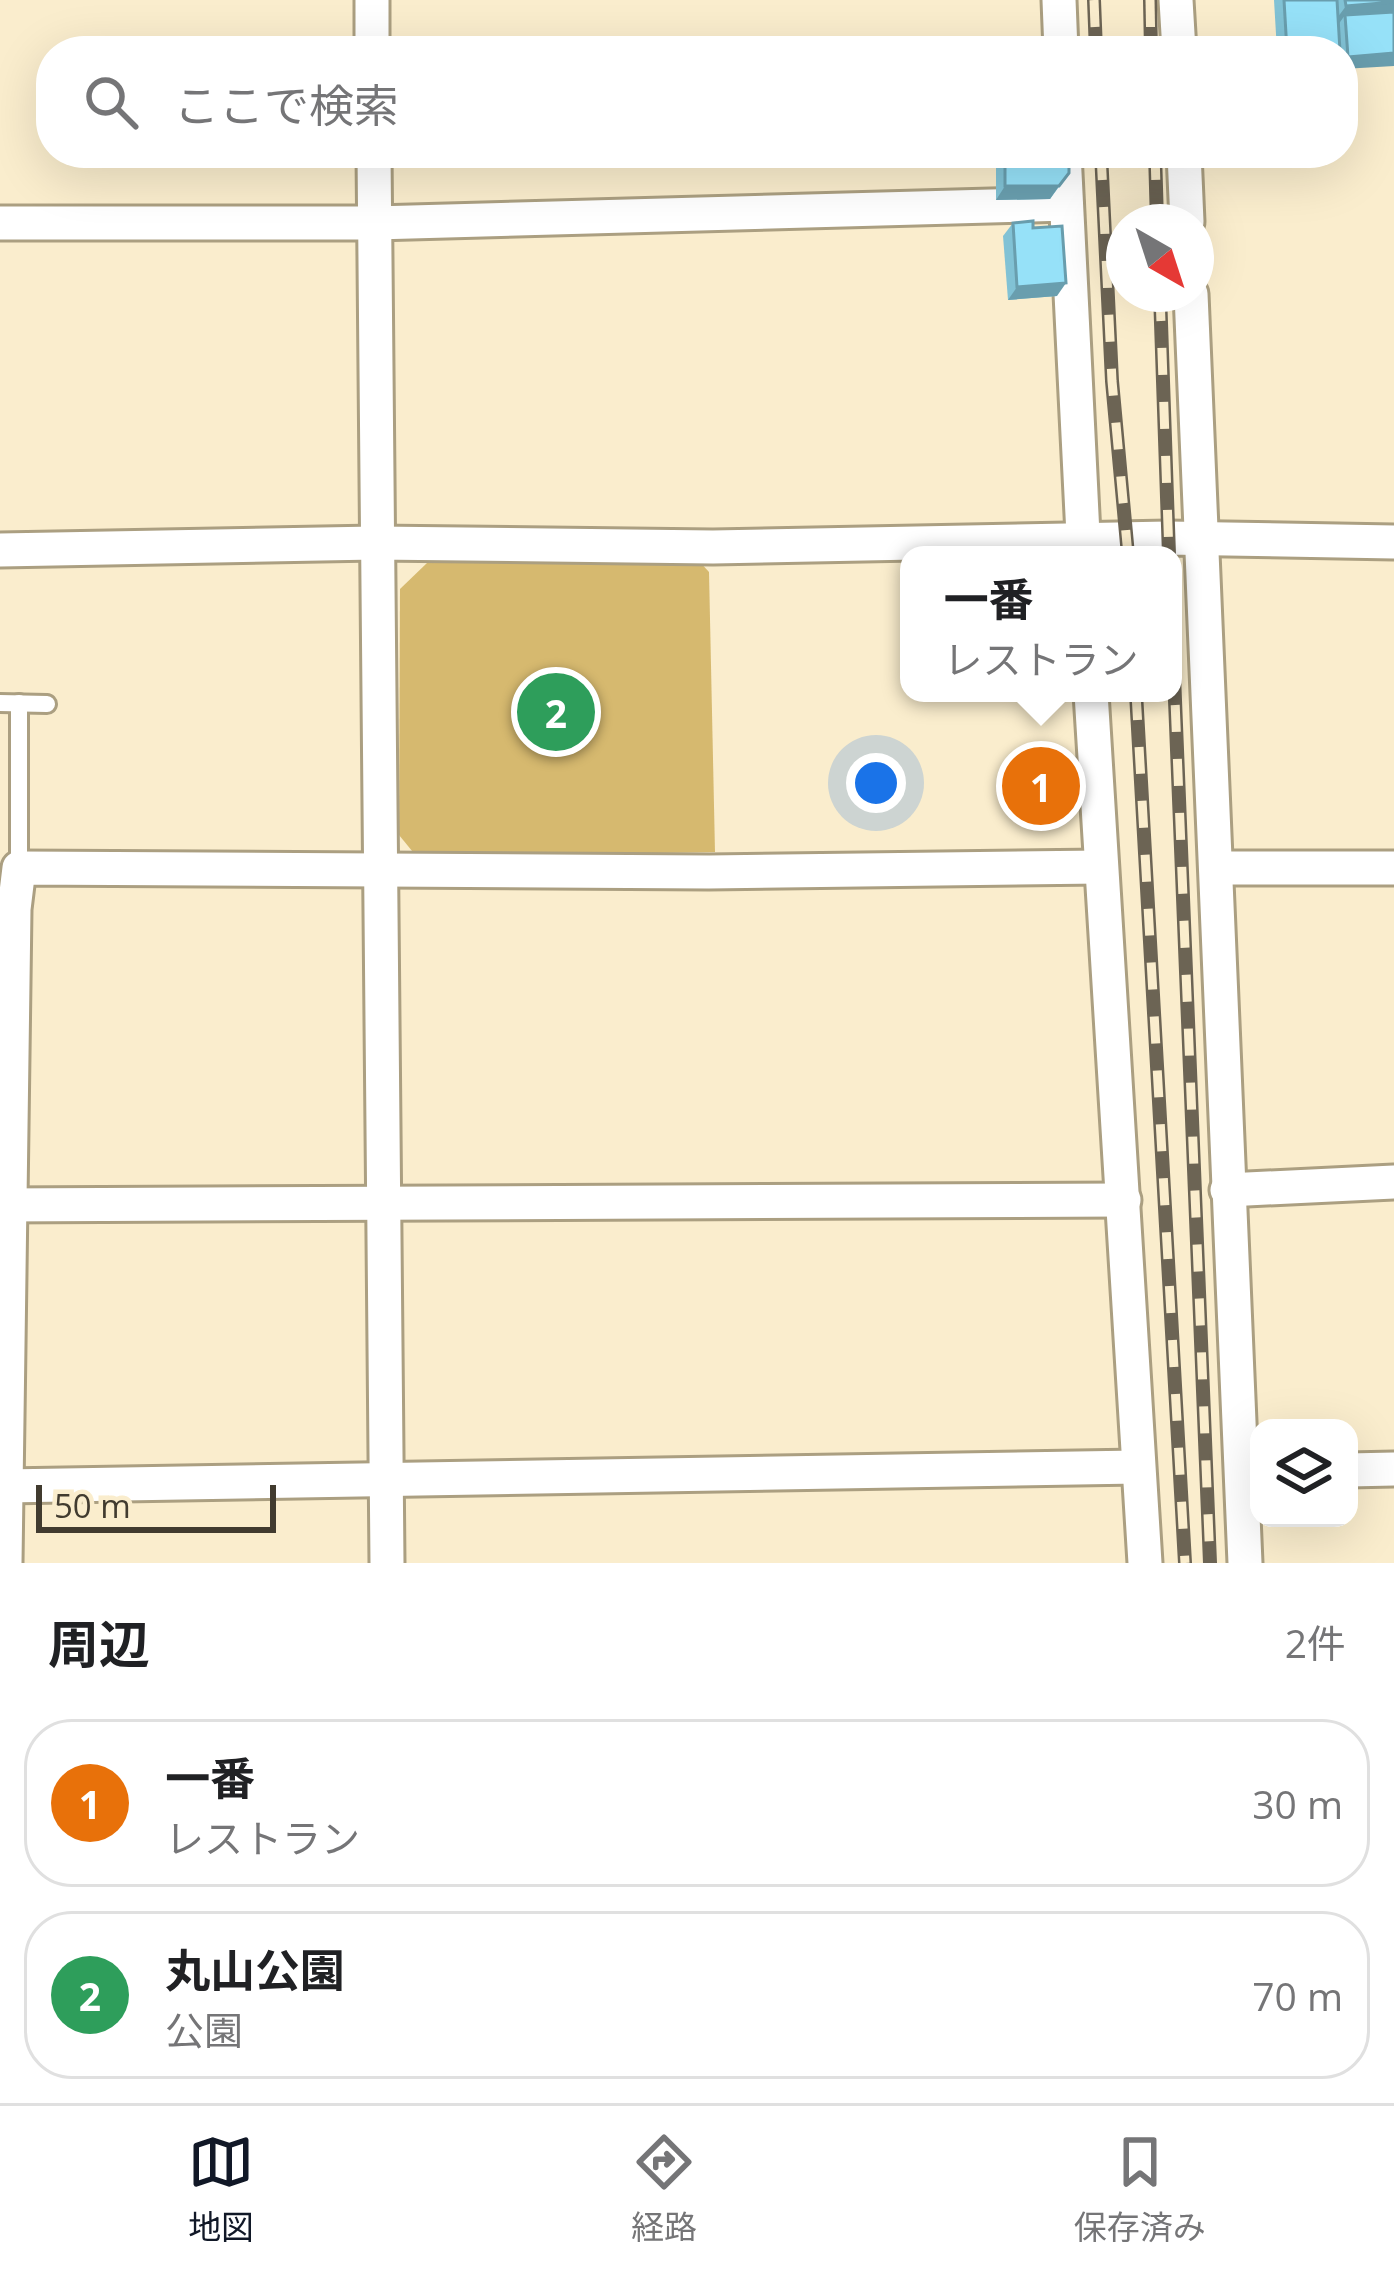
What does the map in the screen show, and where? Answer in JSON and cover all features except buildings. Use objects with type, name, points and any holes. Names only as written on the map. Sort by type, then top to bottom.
[{"type":"street","points":[[372,0],[372,36]]},
{"type":"street","points":[[1059,0],[1060,36]]},
{"type":"street","points":[[1177,0],[1178,36]]},
{"type":"street","points":[[374,168],[387,1563]]},
{"type":"street","points":[[1065,168],[1083,546]]},
{"type":"street","points":[[1185,168],[1186,204]]},
{"type":"street","points":[[0,224],[375,223],[1066,204]]},
{"type":"street","points":[[1192,312],[1227,1190],[1250,1461]]},
{"type":"street","points":[[1098,546],[1203,539],[1394,542]]},
{"type":"street","points":[[0,550],[375,543],[900,547]]},
{"type":"street","points":[[1092,702],[1145,1563]]},
{"type":"street","points":[[4,1563],[4,1205],[19,868],[709,872],[1101,867]]},
{"type":"street","points":[[1216,868],[1394,868]]},
{"type":"street","points":[[1227,1190],[1394,1182]]},
{"type":"street","points":[[4,1205],[1124,1200]]},
{"type":"street","points":[[5,1486],[1138,1467]]},
{"type":"street","points":[[1358,1470],[1394,1469]]},
{"type":"street","points":[[1245,1563],[1250,1488]]},
{"type":"lane","points":[[19,868],[9,703],[47,704]]},
{"type":"shaded area","points":[[698,560],[709,572],[715,852],[417,857],[399,835],[400,589],[427,563]]},
{"type":"railway","points":[[1094,0],[1095,36]]},
{"type":"railway","points":[[1150,0],[1151,36]]},
{"type":"railway","points":[[1102,168],[1112,381],[1127,546]]},
{"type":"railway","points":[[1155,168],[1156,204]]},
{"type":"railway","points":[[1161,312],[1169,546]]},
{"type":"railway","points":[[1137,702],[1185,1563]]},
{"type":"railway","points":[[1175,702],[1210,1563]]},
{"type":"place","name":"丸山公園","points":[[556,712]]},
{"type":"place","name":"一番","points":[[1041,786]]}]
